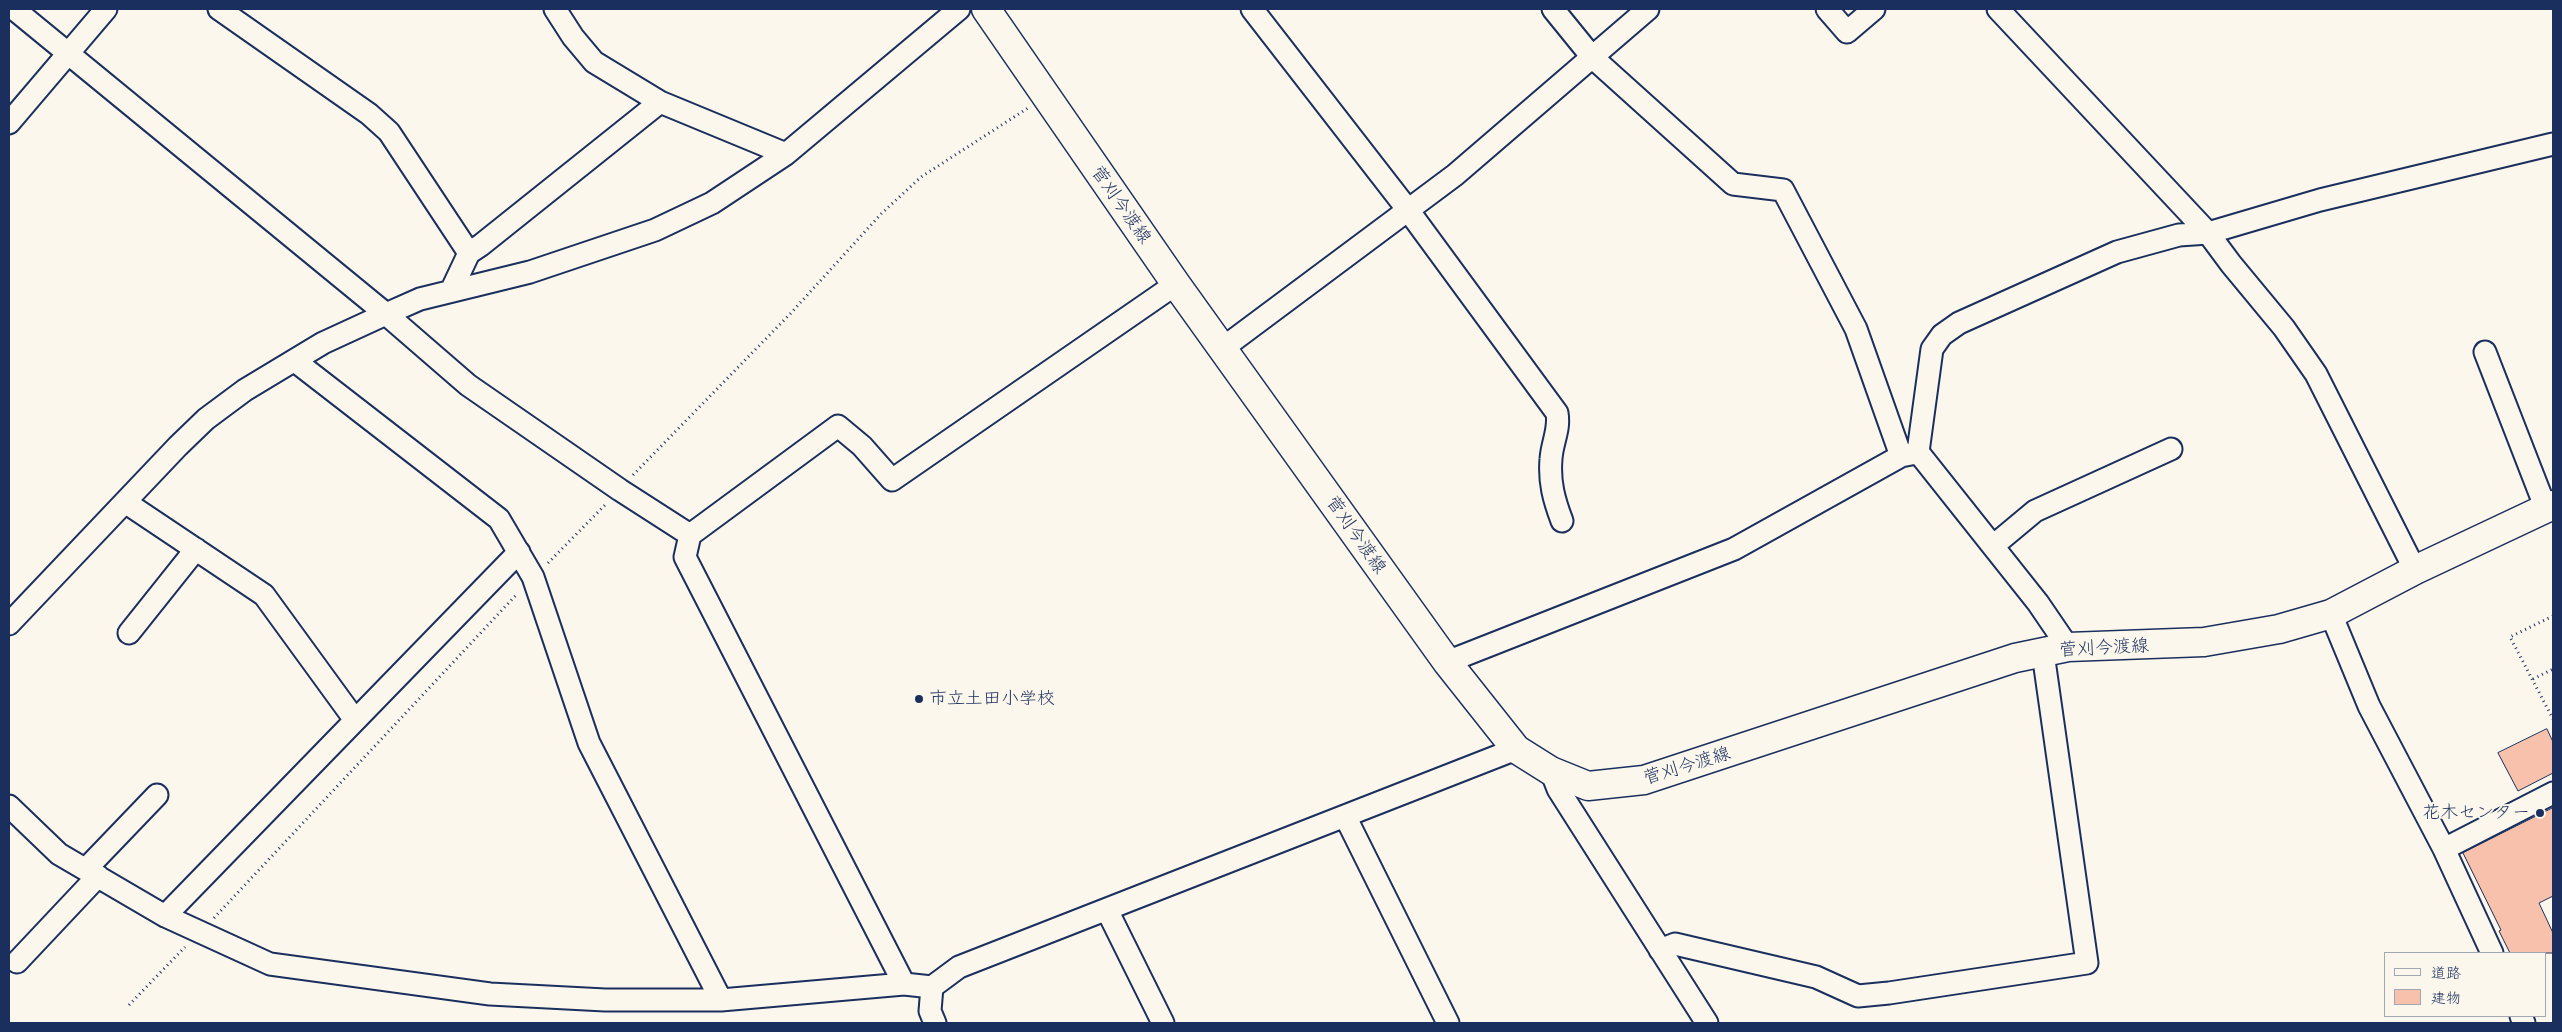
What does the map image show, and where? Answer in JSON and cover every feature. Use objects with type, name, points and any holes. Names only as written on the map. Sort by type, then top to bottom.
[{"type":"main road","name":"菅刈今渡線","points":[[986,9],[1176,284],[1447,662],[1516,749],[1551,771],[1588,786],[1644,780],[2015,658],[2056,650],[2204,642],[2279,628],[2331,614],[2415,570],[2549,507]]},
{"type":"street","points":[[14,9],[386,314],[468,385],[620,490],[690,534]]},
{"type":"street","points":[[9,124],[106,9]]},
{"type":"street","points":[[219,9],[370,114],[389,132],[468,253]]},
{"type":"street","points":[[554,9],[573,37],[594,62],[660,102],[786,154]]},
{"type":"street","points":[[9,624],[206,419],[245,390],[324,343],[420,299],[530,272],[655,230],[712,203],[786,154],[959,9]]},
{"type":"street","points":[[1252,9],[1408,210],[1557,413],[1559,426],[1551,458],[1551,493],[1562,521]]},
{"type":"street","points":[[1553,9],[1592,57],[1733,184],[1783,190],[1856,329],[1910,454],[1993,546],[2038,602],[2056,650],[2087,963],[1858,996],[1816,977],[1675,944],[1660,950]]},
{"type":"street","points":[[1223,348],[1455,175],[1648,9]]},
{"type":"street","points":[[1827,9],[1847,32],[1874,9]]},
{"type":"street","points":[[1998,9],[2208,233],[2284,328],[2316,374],[2415,570]]},
{"type":"street","points":[[451,291],[468,253],[482,245],[660,102]]},
{"type":"street","points":[[1447,662],[1734,549],[1910,454],[1932,349],[1942,335],[1958,323],[2117,252],[2179,235],[2208,233],[2320,200],[2553,144]]},
{"type":"street","points":[[904,984],[685,556],[690,534],[838,426],[862,446],[892,480],[1176,284]]},
{"type":"street","points":[[2485,352],[2549,507]]},
{"type":"street","points":[[295,361],[499,519],[533,577],[589,742],[721,1000]]},
{"type":"street","points":[[1993,546],[2035,511],[2171,449]]},
{"type":"street","points":[[125,502],[264,595],[355,720]]},
{"type":"street","points":[[129,633],[196,549]]},
{"type":"street","points":[[165,916],[519,552]]},
{"type":"street","points":[[2331,614],[2369,706],[2444,849],[2492,952]]},
{"type":"street","points":[[9,806],[59,854],[165,916],[270,964],[490,994],[605,1000],[721,1000],[904,984],[932,987],[959,967],[1516,749]]},
{"type":"street","points":[[1551,771],[1558,789],[1707,1023]]},
{"type":"street","points":[[2444,849],[2553,793]]},
{"type":"street","points":[[17,962],[157,795]]},
{"type":"street","points":[[1345,816],[1448,1023]]},
{"type":"street","points":[[1107,910],[1163,1023]]},
{"type":"street","points":[[932,987],[930,1011],[935,1023]]},
{"type":"path","points":[[129,1005],[200,933],[533,577],[791,313],[881,214],[921,177],[1028,108]]},
{"type":"path","points":[[2553,616],[2510,637],[2553,719]]},
{"type":"path","points":[[2533,679],[2553,669]]},
{"type":"building","points":[[2547,729],[2553,742],[2553,773],[2518,791],[2498,753]]},
{"type":"building","points":[[2553,808],[2553,896],[2539,903],[2553,933],[2553,953],[2510,952],[2499,931],[2501,930],[2463,853]]},
{"type":"place","name":"市立土田小学校","points":[[919,699]]},
{"type":"place","name":"花木センター","points":[[2540,813]]}]
